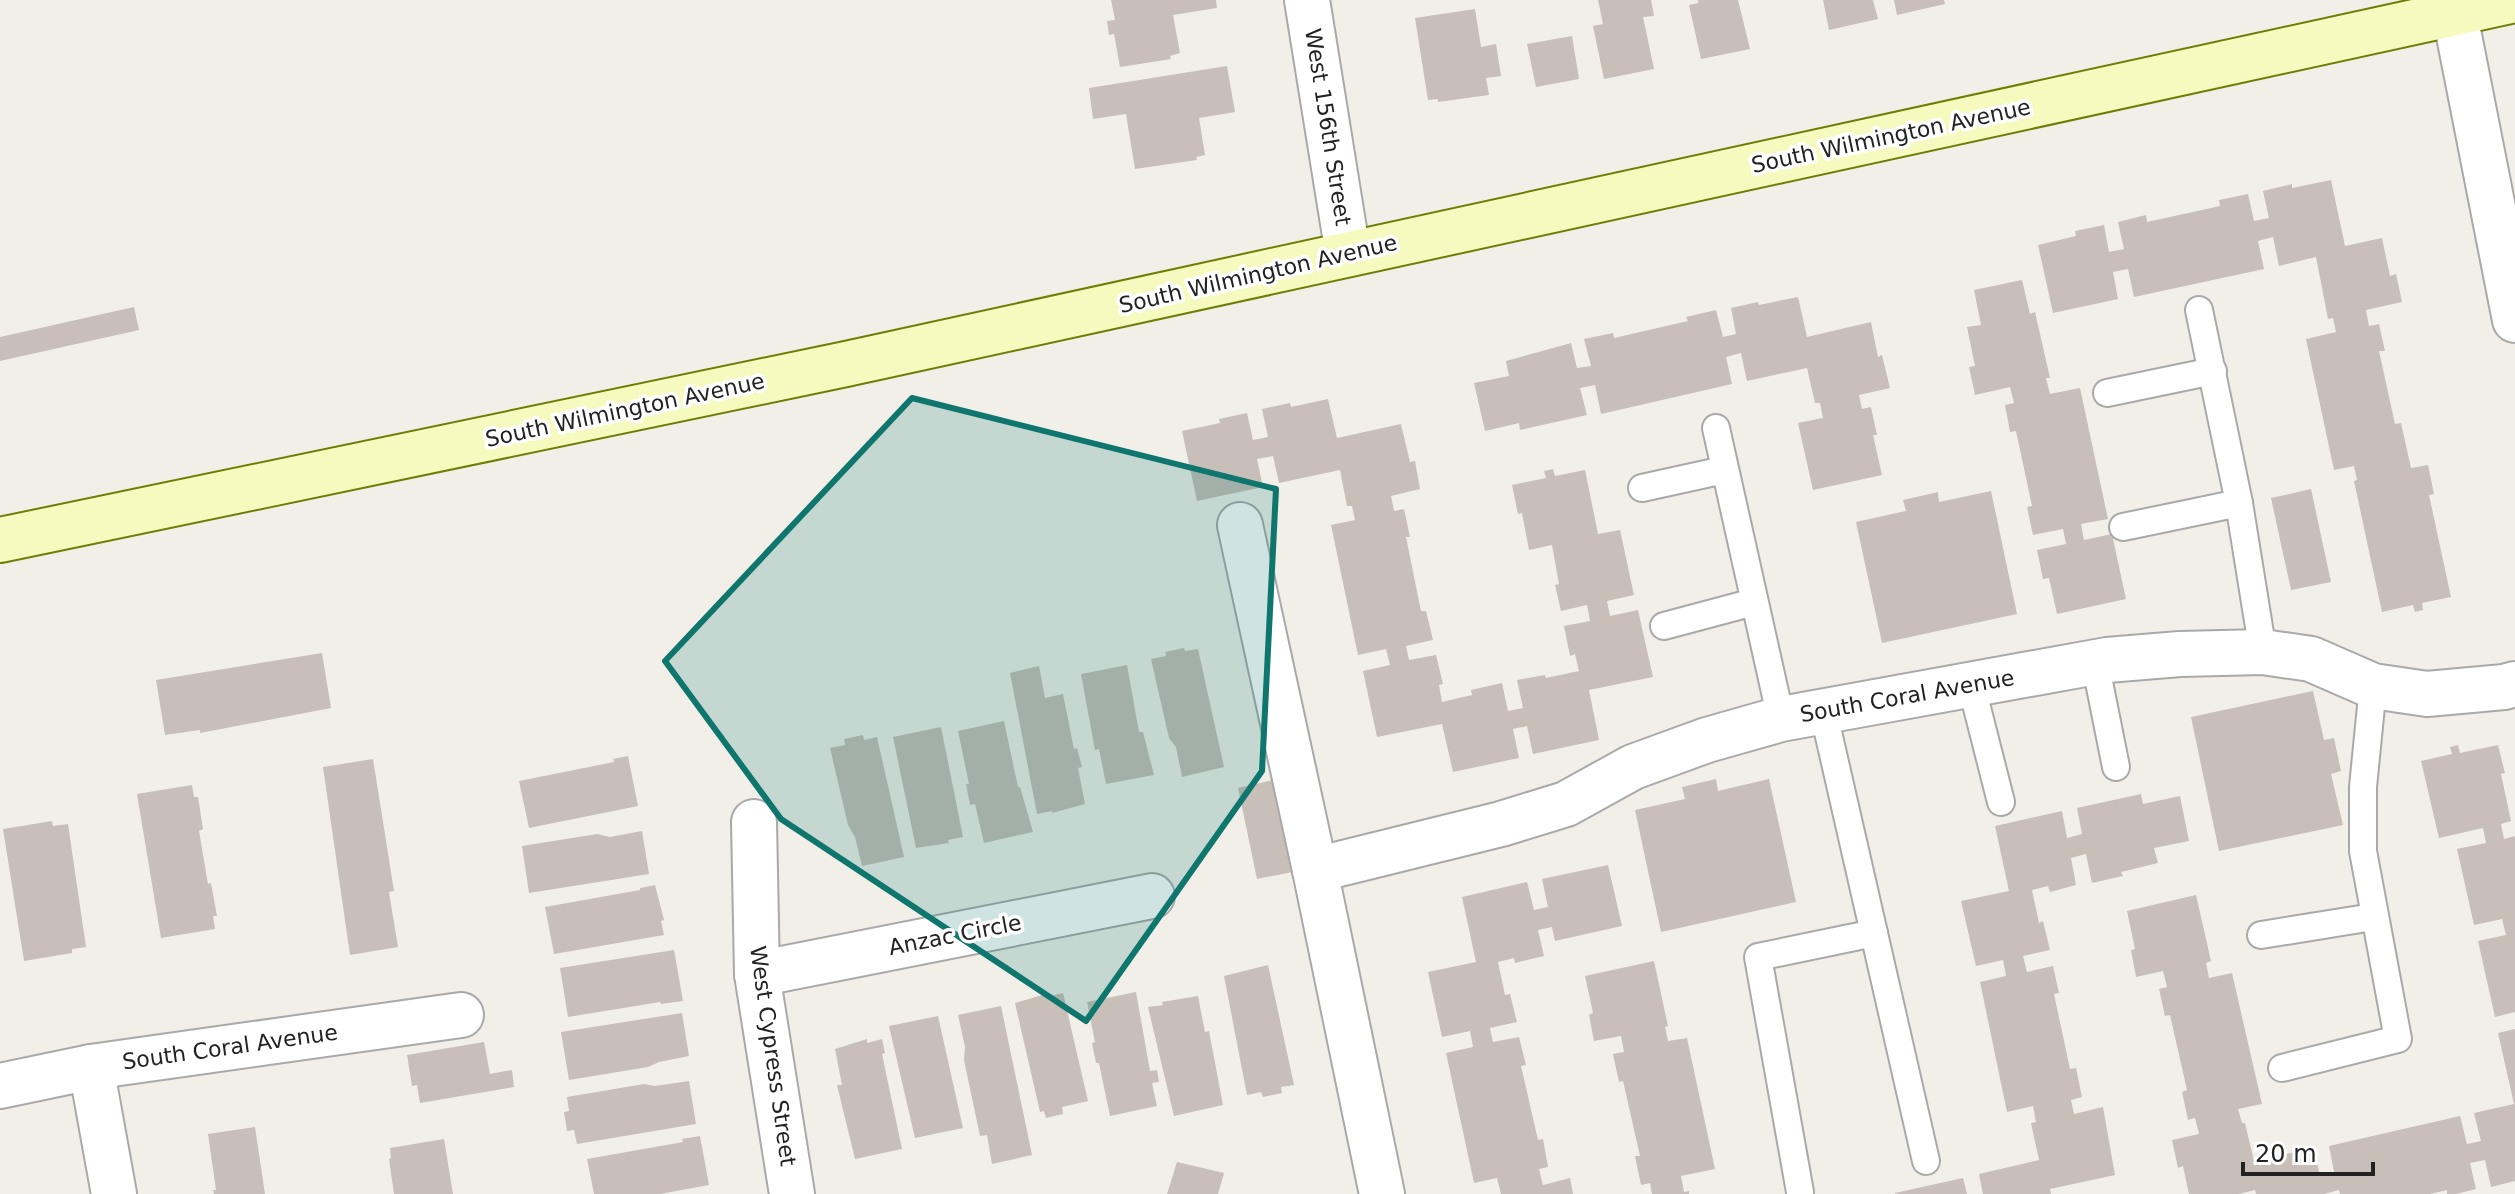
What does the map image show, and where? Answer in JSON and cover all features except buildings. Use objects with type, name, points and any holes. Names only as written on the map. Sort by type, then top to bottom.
[{"type":"main road","name":"South Wilmington Avenue","points":[[0,540],[815,371],[2453,7],[2515,0]]},
{"type":"street","name":"West 156th Street","points":[[1307,0],[1348,254]]},
{"type":"street","points":[[2453,7],[2515,320]]},
{"type":"street","points":[[1240,525],[1382,1194]]},
{"type":"street","name":"South Coral Avenue","points":[[1315,870],[1501,824],[1566,804],[1633,767],[1707,740],[1781,719],[2095,662],[2180,654],[2263,652],[2311,659],[2373,686],[2427,694],[2515,684]]},
{"type":"street","name":"West Cypress Street","points":[[754,822],[757,974],[792,1194]]},
{"type":"street","name":"Anzac Circle","points":[[757,974],[1152,896]]},
{"type":"street","name":"South Coral Avenue","points":[[0,1086],[91,1067],[461,1015]]},
{"type":"street","points":[[91,1067],[114,1194]]},
{"type":"lane","points":[[2199,310],[2239,503],[2263,652]]},
{"type":"lane","points":[[2107,393],[2213,371]]},
{"type":"lane","points":[[1716,428],[1781,719]]},
{"type":"lane","points":[[1642,488],[1724,470]]},
{"type":"lane","points":[[2123,527],[2239,503]]},
{"type":"lane","points":[[1664,626],[1754,602]]},
{"type":"lane","points":[[2095,662],[2116,767]]},
{"type":"lane","points":[[1971,684],[2001,802]]},
{"type":"lane","points":[[2282,1068],[2398,1039],[2363,851],[2363,787],[2373,686]]},
{"type":"lane","points":[[1823,710],[1926,1161]]},
{"type":"lane","points":[[2261,935],[2373,917]]},
{"type":"lane","points":[[1800,1192],[1758,957],[1874,933]]},
{"type":"highlighted area","points":[[912,398],[1276,489],[1262,771],[1086,1021],[781,819],[665,661]]}]
